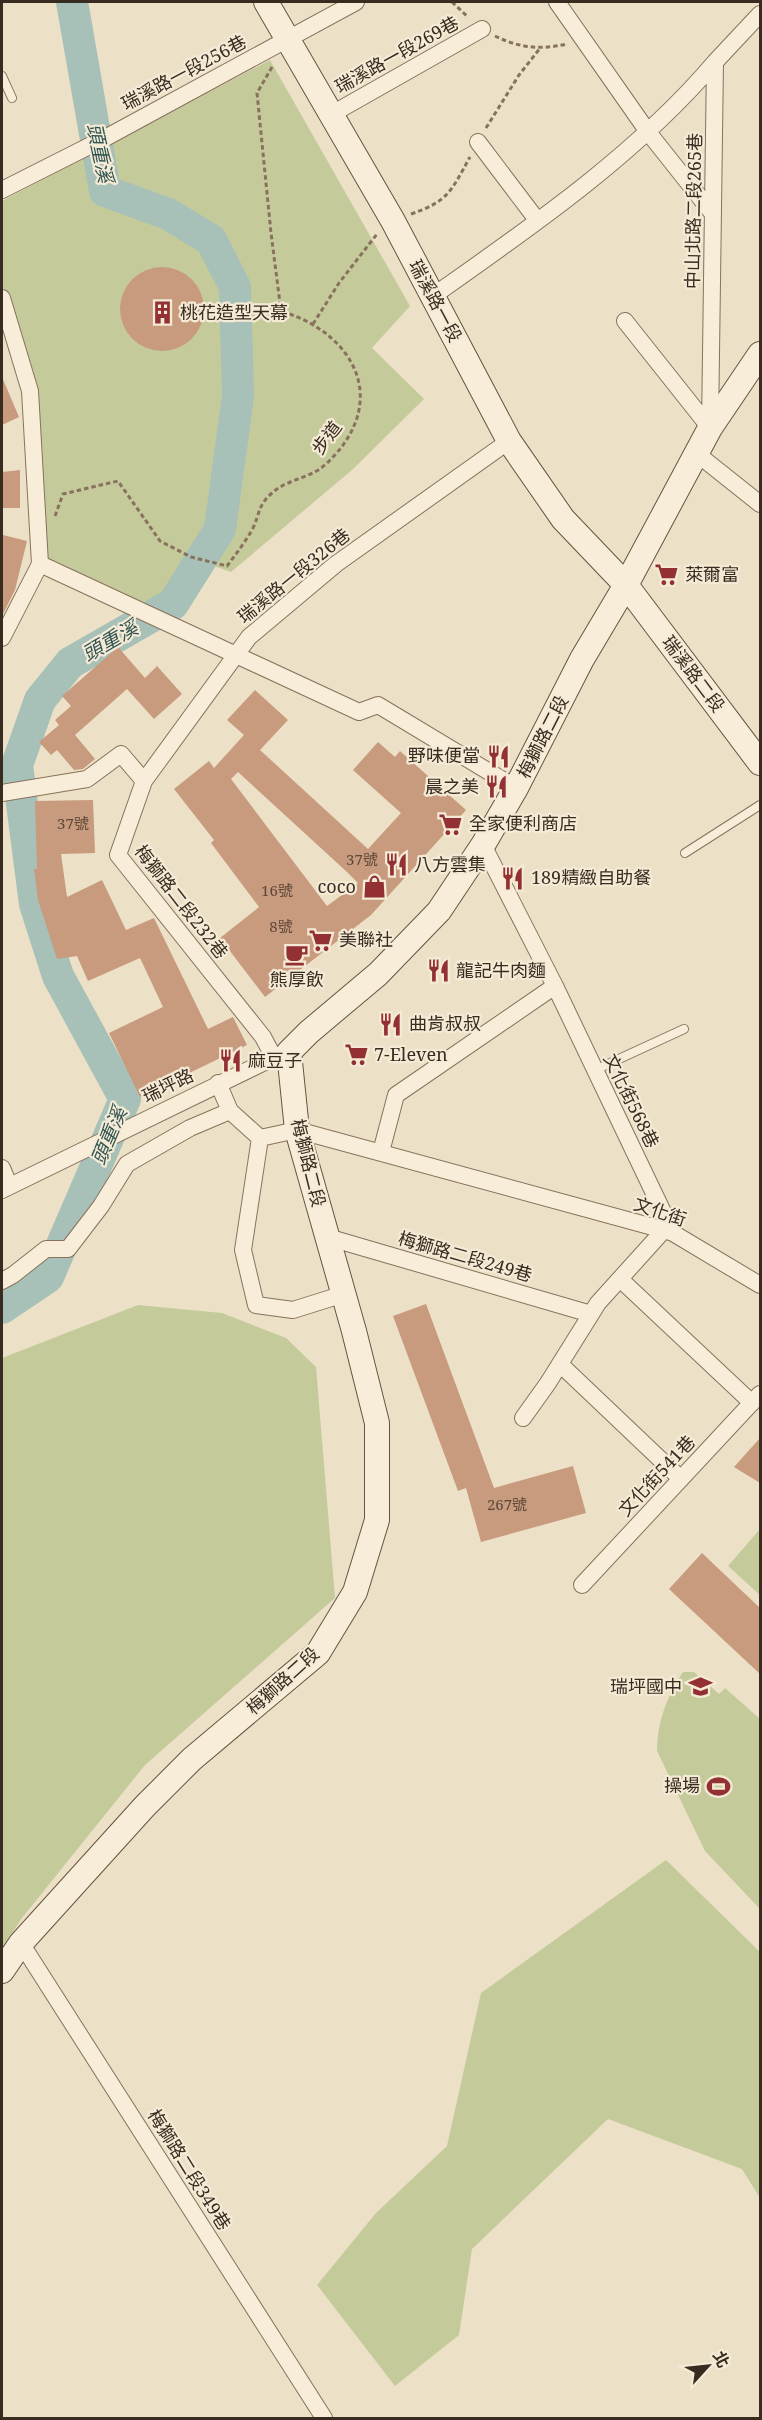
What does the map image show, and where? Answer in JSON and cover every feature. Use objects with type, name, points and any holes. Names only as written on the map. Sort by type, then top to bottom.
[{"type":"street","name":"瑞溪路一段","points":[[266,2],[393,221],[509,441],[563,519],[626,585]]},
{"type":"street","name":"瑞溪路一段256巷","points":[[2,190],[107,137],[356,2]]},
{"type":"street","points":[[557,2],[648,132],[713,214]]},
{"type":"street","points":[[432,296],[537,220],[648,132],[686,97],[760,14]]},
{"type":"street","name":"瑞溪路一段269巷","points":[[332,114],[482,29]]},
{"type":"street","name":"中山北路二段265巷","points":[[710,428],[715,62]]},
{"type":"street","points":[[478,142],[537,220]]},
{"type":"street","points":[[2,298],[30,391],[40,564],[2,638]]},
{"type":"street","points":[[625,321],[710,428]]},
{"type":"street","name":"梅獅路二段","points":[[2,1971],[21,1943],[145,1806],[192,1759],[318,1653],[355,1592],[377,1520],[377,1423],[344,1294],[297,1130],[281,1054],[378,974],[439,910],[483,845],[516,788],[582,659],[626,585],[710,428],[760,354]]},
{"type":"street","name":"瑞溪路一段326巷","points":[[144,781],[249,637],[336,564],[509,441]]},
{"type":"street","points":[[696,453],[760,504]]},
{"type":"street","points":[[40,564],[359,712],[378,705],[516,788]]},
{"type":"street","name":"瑞溪路二段","points":[[626,585],[760,763]]},
{"type":"street","points":[[5,793],[87,779],[121,754],[144,781]]},
{"type":"street","name":"梅獅路二段232巷","points":[[144,781],[118,855],[263,1037],[281,1054]]},
{"type":"street","name":"文化街568巷","points":[[483,845],[555,986],[668,1232]]},
{"type":"street","points":[[381,1152],[396,1095],[555,986]]},
{"type":"street","name":"瑞坪路","points":[[5,1188],[281,1054]]},
{"type":"street","points":[[218,1083],[231,1112],[260,1138]]},
{"type":"street","points":[[2,1281],[13,1275],[46,1248],[68,1249],[101,1206],[127,1164],[190,1128],[231,1112]]},
{"type":"street","points":[[260,1138],[297,1130]]},
{"type":"street","name":"文化街","points":[[297,1130],[668,1232],[760,1285]]},
{"type":"street","points":[[260,1138],[243,1250],[256,1305],[293,1310],[344,1294]]},
{"type":"street","points":[[2,1168],[5,1188]]},
{"type":"street","points":[[523,1418],[598,1303],[668,1232]]},
{"type":"street","name":"梅獅路二段249巷","points":[[327,1237],[591,1314]]},
{"type":"street","points":[[620,1279],[756,1399]]},
{"type":"street","points":[[560,1364],[681,1479]]},
{"type":"street","name":"文化街541巷","points":[[582,1585],[756,1399]]},
{"type":"street","name":"梅獅路二段349巷","points":[[21,1943],[324,2418]]},
{"type":"lane","points":[[2,76],[12,98]]},
{"type":"lane","points":[[685,853],[760,805]]},
{"type":"lane","points":[[595,1070],[684,1029]]},
{"type":"path","points":[[452,2],[482,29],[513,45],[550,48],[583,40]]},
{"type":"path","points":[[272,66],[257,93],[271,233],[282,311]]},
{"type":"path","points":[[313,324],[339,283],[374,237],[393,221]]},
{"type":"path","name":"步道","points":[[38,537],[49,532],[63,494],[118,481],[160,541],[191,557],[227,566],[254,526],[258,508],[272,492],[294,479],[321,469],[341,448],[354,424],[361,403],[352,364],[339,342],[313,324],[282,311],[245,305],[220,309],[204,308]]},
{"type":"green space","points":[[270,60],[410,306],[372,348],[424,399],[352,470],[231,572],[200,561],[173,604],[149,618],[40,564],[29,364],[2,285],[2,201]]},
{"type":"green space","points":[[138,1305],[222,1313],[286,1338],[316,1367],[335,1598],[145,1765],[22,1918],[2,1949],[2,1358]]},
{"type":"green space","points":[[760,1529],[760,1595],[728,1566]]},
{"type":"green space","name":"操場","points":[[683,1672],[694,1672],[719,1694],[725,1688],[760,1719],[760,1909],[705,1851],[657,1751],[657,1740],[664,1710]]},
{"type":"green space","points":[[666,1860],[760,1952],[760,2198],[742,2169],[608,2119],[472,2249],[459,2335],[395,2386],[317,2285],[376,2213],[447,2146],[481,1993]]},
{"type":"building","name":"桃花造型天幕","points":[[162,267],[185,274],[197,286],[204,309],[197,332],[185,344],[162,351],[139,344],[127,332],[120,309],[127,286],[139,274]]},
{"type":"building","points":[[2,377],[19,417],[2,425]]},
{"type":"building","points":[[20,470],[20,508],[2,508],[2,472]]},
{"type":"building","points":[[3,535],[27,541],[15,590],[2,616],[2,542]]},
{"type":"building","points":[[118,647],[145,678],[157,666],[182,694],[154,719],[127,689],[75,735],[95,759],[83,769],[74,770],[57,750],[51,755],[39,742],[59,725],[55,720],[71,706],[62,696]]},
{"type":"building","points":[[255,690],[288,720],[260,750],[368,849],[401,813],[353,770],[378,742],[395,757],[400,751],[466,810],[371,915],[265,997],[220,938],[259,907],[211,843],[214,840],[174,789],[209,761],[214,768],[244,735],[227,720]],"holes":[[[238,772],[358,883],[327,906],[231,779]]]},
{"type":"building","points":[[93,800],[95,853],[61,854],[67,897],[102,880],[126,930],[154,918],[208,1029],[233,1017],[247,1045],[140,1097],[109,1033],[163,1007],[140,958],[88,981],[77,956],[57,959],[38,900],[34,869],[37,869],[35,801]]},
{"type":"building","points":[[426,1304],[494,1488],[573,1466],[586,1513],[481,1542],[466,1488],[458,1491],[393,1316]]},
{"type":"building","points":[[760,1438],[760,1483],[734,1467]]},
{"type":"building","points":[[702,1553],[760,1608],[760,1674],[669,1589]]},
{"type":"waterway","name":"頭重溪","points":[[2,1308],[48,1277],[125,1099],[58,976],[35,904],[17,765],[40,700],[70,663],[173,604],[220,529],[238,396],[235,287],[211,240],[168,214],[105,191],[72,2]]},
{"type":"place","name":"桃花造型天幕","points":[[162,313]]},
{"type":"place","name":"萊爾富","points":[[667,575]]},
{"type":"place","name":"野味便當","points":[[498,756]]},
{"type":"place","name":"晨之美","points":[[497,787]]},
{"type":"place","name":"全家便利商店","points":[[451,824]]},
{"type":"place","name":"八方雲集","points":[[396,865]]},
{"type":"place","name":"189精緻自助餐","points":[[513,878]]},
{"type":"place","name":"coco","points":[[374,887]]},
{"type":"place","name":"美聯社","points":[[321,940]]},
{"type":"place","name":"熊厚飲","points":[[297,954]]},
{"type":"place","name":"龍記牛肉麵","points":[[438,971]]},
{"type":"place","name":"曲肯叔叔","points":[[391,1024]]},
{"type":"place","name":"7-Eleven","points":[[356,1055]]},
{"type":"place","name":"麻豆子","points":[[230,1061]]},
{"type":"place","name":"瑞坪國中","points":[[700,1687]]},
{"type":"place","name":"操場","points":[[718,1786]]}]
